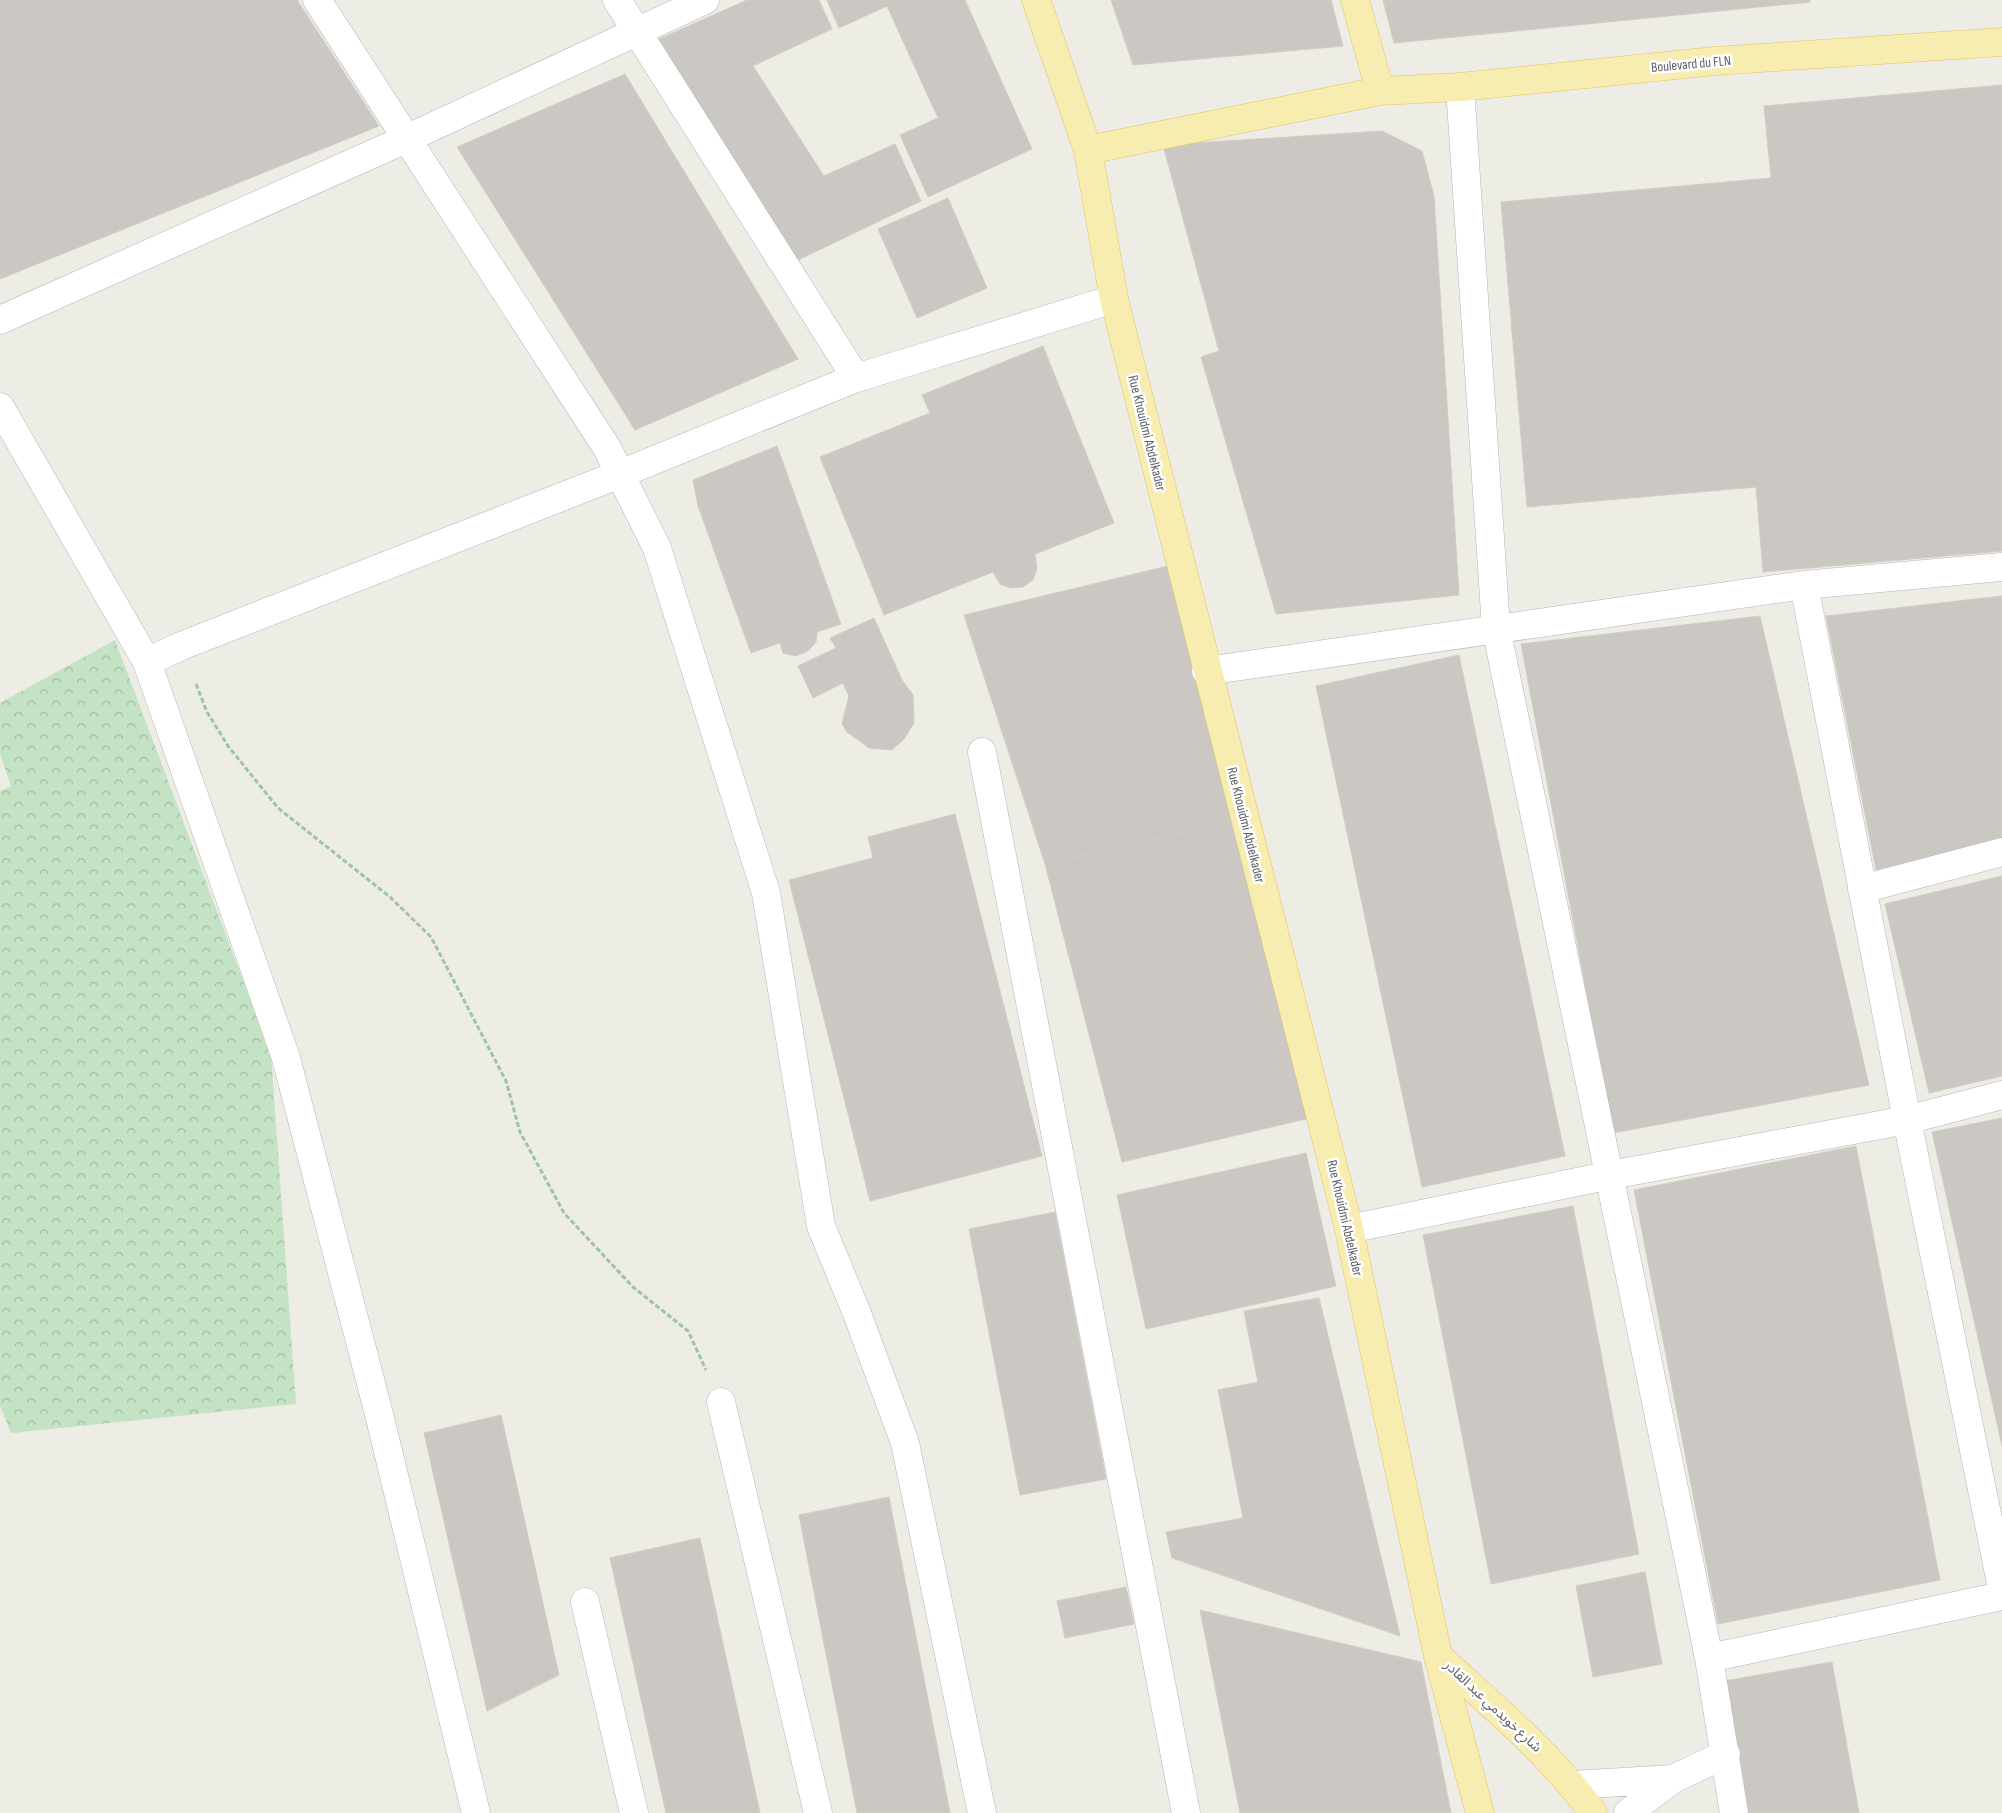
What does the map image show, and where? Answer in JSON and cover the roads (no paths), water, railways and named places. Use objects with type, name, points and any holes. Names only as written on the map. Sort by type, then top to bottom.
[{"type":"main road","name":"Rue Khouidmi Abdelkader","points":[[1036,0],[1088,150],[1114,299],[1206,671],[1349,1229],[1438,1656]]},
{"type":"main road","points":[[1355,0],[1380,91]]},
{"type":"main road","name":"Boulevard du FLN","points":[[1088,150],[1380,91],[1460,87],[1715,62],[2002,42]]},
{"type":"main road","name":"شارع خويدمي عبد القادر","points":[[1438,1656],[1535,1745],[1574,1785],[1593,1813]]},
{"type":"main road","name":"شارع خويدمي عبد القادر","points":[[1438,1656],[1480,1813]]},
{"type":"street","points":[[317,0],[606,448],[657,548],[766,893],[821,1226],[858,1316],[906,1443],[982,1813]]},
{"type":"street","points":[[617,0],[635,32],[856,378]]},
{"type":"street","points":[[0,320],[406,139],[705,0]]},
{"type":"street","points":[[1460,87],[1496,628],[1611,1174],[1709,1658],[1734,1813]]},
{"type":"street","points":[[147,662],[181,646],[620,474],[856,378],[1114,299]]},
{"type":"street","points":[[0,407],[147,662],[286,1058],[380,1414],[476,1813]]},
{"type":"street","points":[[1206,671],[1804,585],[2002,567]]},
{"type":"street","points":[[1804,585],[1907,1120],[2002,1588]]},
{"type":"street","points":[[982,752],[1186,1813]]},
{"type":"street","points":[[1862,889],[2002,852]]},
{"type":"street","points":[[1349,1229],[1611,1174],[1907,1120],[2002,1096]]},
{"type":"street","points":[[721,1402],[818,1813]]},
{"type":"street","points":[[1709,1658],[2002,1596]]},
{"type":"street","points":[[585,1602],[634,1813]]},
{"type":"street","points":[[1628,1813],[1673,1779],[1726,1754]]},
{"type":"street","points":[[1574,1785],[1673,1779]]}]
